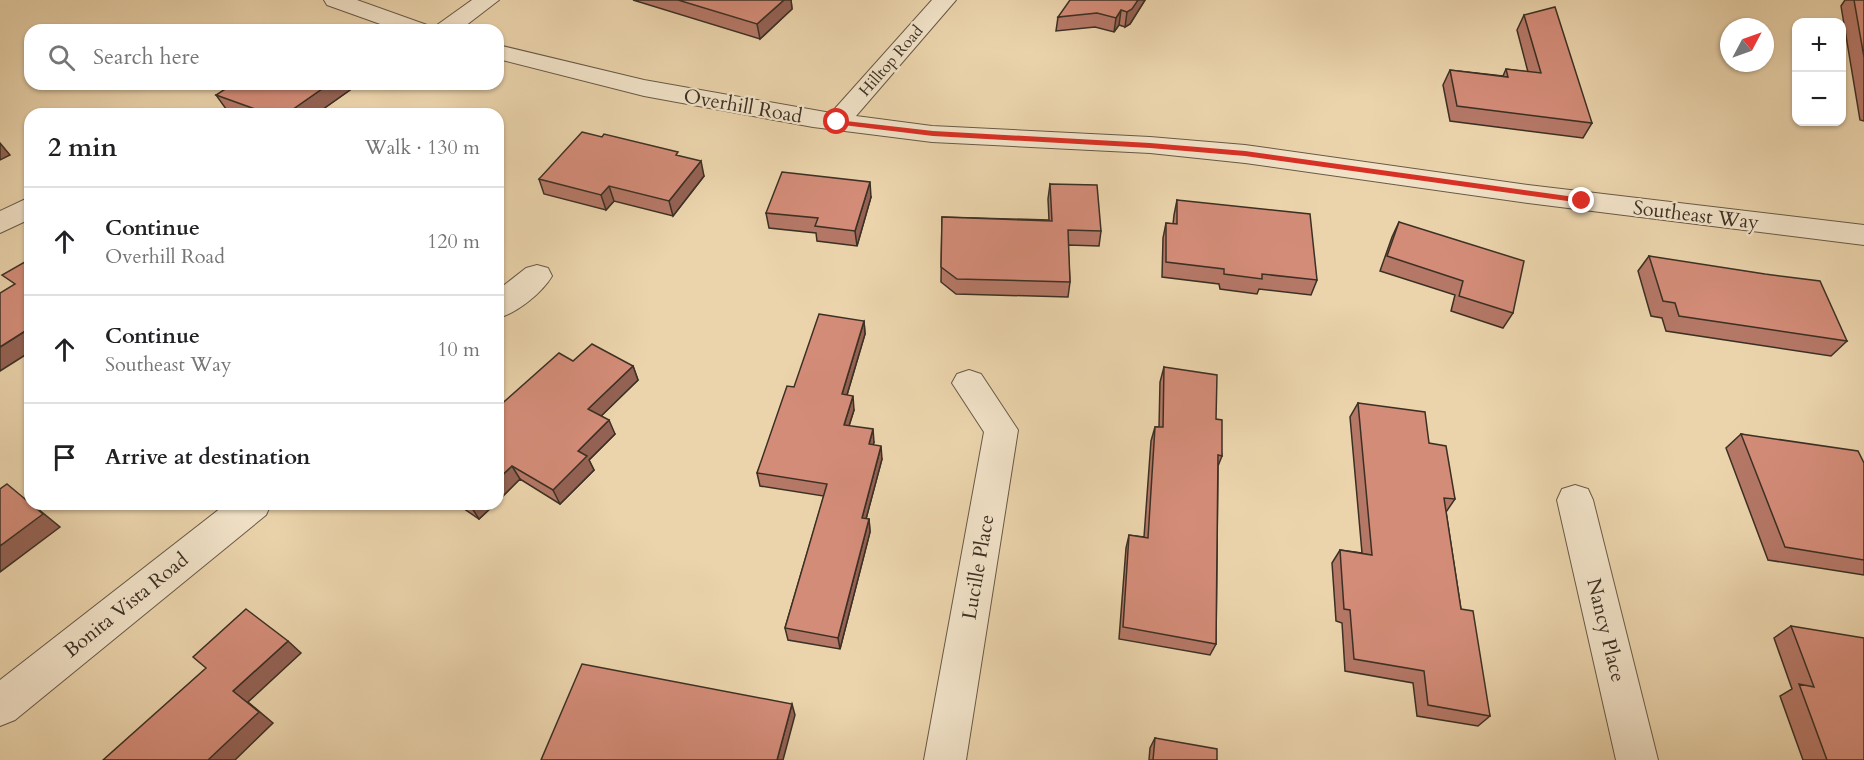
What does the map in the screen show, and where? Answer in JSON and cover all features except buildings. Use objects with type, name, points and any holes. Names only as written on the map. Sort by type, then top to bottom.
[{"type":"street","points":[[335,0],[402,24]]},
{"type":"street","points":[[453,24],[487,0]]},
{"type":"street","name":"Hilltop Road","points":[[837,122],[945,0]]},
{"type":"street","name":"Overhill Road","points":[[504,53],[644,88],[837,122],[933,134],[1150,145],[1245,154],[1528,194]]},
{"type":"street","name":"Southeast Way","points":[[1528,194],[1864,236]]},
{"type":"street","points":[[0,223],[24,210]]},
{"type":"street","points":[[504,303],[537,276]]},
{"type":"street","name":"Lucille Place","points":[[945,760],[1001,430],[969,383]]},
{"type":"street","name":"Nancy Place","points":[[1575,500],[1637,760]]},
{"type":"street","name":"Bonita Vista Road","points":[[0,706],[245,510]]},
{"type":"route","points":[[837,122],[933,134],[1150,145],[1245,154],[1582,201]]}]
